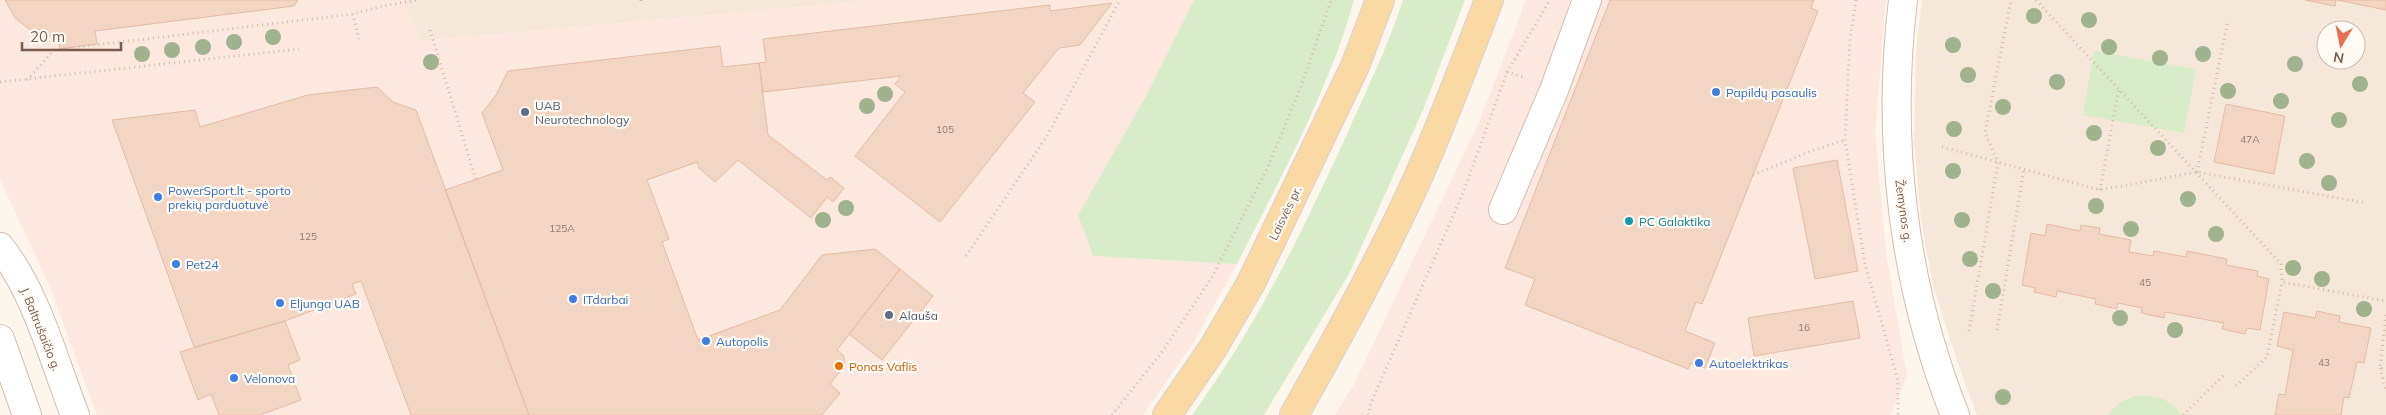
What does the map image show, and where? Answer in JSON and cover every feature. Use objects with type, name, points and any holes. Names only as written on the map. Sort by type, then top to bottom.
[{"type":"main road","name":"Laisvės pr.","points":[[1167,415],[1213,348],[1251,283],[1355,66],[1380,0]]},
{"type":"main road","points":[[1294,415],[1338,337],[1420,174],[1458,84],[1489,0]]},
{"type":"street","points":[[1503,210],[1554,90],[1587,0]]},
{"type":"street","name":"Žemynos g.","points":[[1903,0],[1897,51],[1896,133],[1901,204],[1921,303],[1955,415]]},
{"type":"street","name":"J. Baltrušaičio g.","points":[[0,246],[32,302],[75,415]]},
{"type":"street","points":[[0,339],[26,415]]},
{"type":"path","points":[[27,80],[54,50],[353,14],[382,6],[418,0]]},
{"type":"path","points":[[641,0],[641,5]]},
{"type":"path","points":[[966,256],[1047,136],[1120,0]]},
{"type":"path","points":[[1112,415],[1162,352],[1212,276],[1267,169],[1302,84],[1331,0]]},
{"type":"path","points":[[1368,415],[1371,403],[1463,193],[1508,72],[1550,0]]},
{"type":"path","points":[[1856,0],[1850,39],[1845,140],[1865,264],[1898,381],[1898,415]]},
{"type":"path","points":[[1969,331],[1998,162],[1985,133],[2011,0]]},
{"type":"path","points":[[2036,0],[2280,264],[2282,282],[2267,358],[2236,386]]},
{"type":"path","points":[[353,14],[359,39]]},
{"type":"path","points":[[2196,172],[2228,20]]},
{"type":"path","points":[[430,30],[476,180]]},
{"type":"path","points":[[0,82],[299,49]]},
{"type":"path","points":[[1508,72],[1521,77]]},
{"type":"path","points":[[2100,190],[2119,88]]},
{"type":"path","points":[[1753,175],[1809,152],[1845,140]]},
{"type":"path","points":[[1942,147],[2100,190],[2196,172],[2365,203]]},
{"type":"path","points":[[1997,330],[2024,169]]},
{"type":"path","points":[[2282,282],[2386,301]]},
{"type":"path","points":[[2386,315],[2380,368],[2386,391]]},
{"type":"path","points":[[2380,368],[2386,369]]},
{"type":"path","points":[[2183,415],[2224,375]]},
{"type":"shaded area","points":[[0,0],[403,0],[420,41],[879,0],[1194,0],[1145,98],[1094,256],[1237,264],[1194,342],[1143,415],[97,415],[49,285],[0,180]]},
{"type":"shaded area","points":[[403,0],[879,0],[420,41]]},
{"type":"shaded area","points":[[1526,0],[1886,0],[1875,133],[1886,252],[1907,376],[1891,415],[1335,415],[1354,384],[1479,122]]},
{"type":"shaded area","points":[[1922,0],[2386,0],[2386,415],[1977,415],[1957,361],[1933,285],[1921,219],[1914,141],[1916,52]]},
{"type":"green space","points":[[1194,0],[1354,0],[1343,35],[1317,102],[1237,264],[1093,256],[1078,215],[1145,98]]},
{"type":"green space","points":[[1403,0],[1465,0],[1423,110],[1350,272],[1264,415],[1192,415],[1257,315],[1295,244],[1376,69],[1391,35]]},
{"type":"green space","points":[[2094,51],[2196,69],[2184,133],[2083,115]]},
{"type":"green space","points":[[2135,396],[2149,396],[2167,401],[2181,415],[2108,415],[2120,402]]},
{"type":"building","points":[[5,0],[298,0],[294,6],[95,31],[97,44],[60,49],[58,35],[47,36],[29,29],[15,18]]},
{"type":"building","name":"PC Galaktika","points":[[1610,0],[1814,0],[1811,8],[1818,11],[1702,304],[1696,302],[1685,331],[1715,343],[1705,368],[1691,363],[1688,369],[1525,305],[1535,279],[1505,268]]},
{"type":"building","points":[[2305,0],[2336,0],[2335,6]]},
{"type":"building","points":[[2337,0],[2386,0],[2386,10]]},
{"type":"building","points":[[1112,3],[1080,45],[1059,48],[1023,93],[1035,102],[940,222],[855,156],[905,92],[895,84],[901,76],[763,92],[759,63],[766,62],[763,39],[1050,5],[1050,11]]},
{"type":"building","points":[[720,46],[723,67],[759,63],[768,135],[827,180],[830,177],[844,188],[833,202],[827,197],[811,218],[738,160],[715,182],[699,168],[697,162],[647,180],[669,239],[662,242],[698,340],[780,310],[822,255],[875,249],[900,269],[837,350],[844,356],[844,366],[830,384],[840,393],[822,415],[529,415],[445,190],[503,170],[482,113],[496,95],[508,71]]},
{"type":"building","points":[[377,87],[393,102],[416,110],[529,415],[411,415],[361,281],[352,284],[356,294],[285,321],[194,347],[112,120],[195,110],[200,127],[308,95]]},
{"type":"building","points":[[2226,104],[2285,116],[2274,174],[2214,162]]},
{"type":"building","points":[[1837,160],[1858,271],[1815,279],[1793,168]]},
{"type":"building","points":[[2047,224],[2080,231],[2081,225],[2100,228],[2099,234],[2131,240],[2129,252],[2153,256],[2154,251],[2186,257],[2187,251],[2227,259],[2226,265],[2258,271],[2257,276],[2269,279],[2260,330],[2247,328],[2245,334],[2222,329],[2224,323],[2165,312],[2164,318],[2141,313],[2142,308],[2118,303],[2117,309],[2095,304],[2096,299],[2057,291],[2056,297],[2034,292],[2035,288],[2022,285],[2031,233],[2045,236]]},
{"type":"building","points":[[900,269],[933,296],[882,360],[849,334]]},
{"type":"building","points":[[1853,301],[1860,338],[1754,356],[1748,318]]},
{"type":"building","points":[[2317,311],[2340,316],[2339,322],[2371,328],[2364,363],[2357,362],[2349,398],[2344,397],[2341,415],[2275,415],[2279,394],[2285,395],[2293,350],[2277,346],[2284,312],[2315,318]]},
{"type":"building","points":[[285,321],[300,360],[288,365],[301,400],[260,415],[219,415],[211,394],[198,400],[180,352]]},
{"type":"place","name":"Papildų pasaulis","points":[[1716,92]]},
{"type":"place","name":"UAB Neurotechnology","points":[[525,112]]},
{"type":"place","name":"PowerSport.lt - sporto prekių parduotuvė","points":[[158,197]]},
{"type":"place","name":"PC Galaktika","points":[[1629,221]]},
{"type":"place","name":"Pet24","points":[[176,264]]},
{"type":"place","name":"ITdarbai","points":[[573,299]]},
{"type":"place","name":"Eljunga UAB","points":[[280,303]]},
{"type":"place","name":"Alauša","points":[[889,315]]},
{"type":"place","name":"Autopolis","points":[[706,341]]},
{"type":"place","name":"Autoelektrikas","points":[[1699,363]]},
{"type":"place","name":"Ponas Vaflis","points":[[839,366]]},
{"type":"place","name":"Velonova","points":[[234,378]]}]
